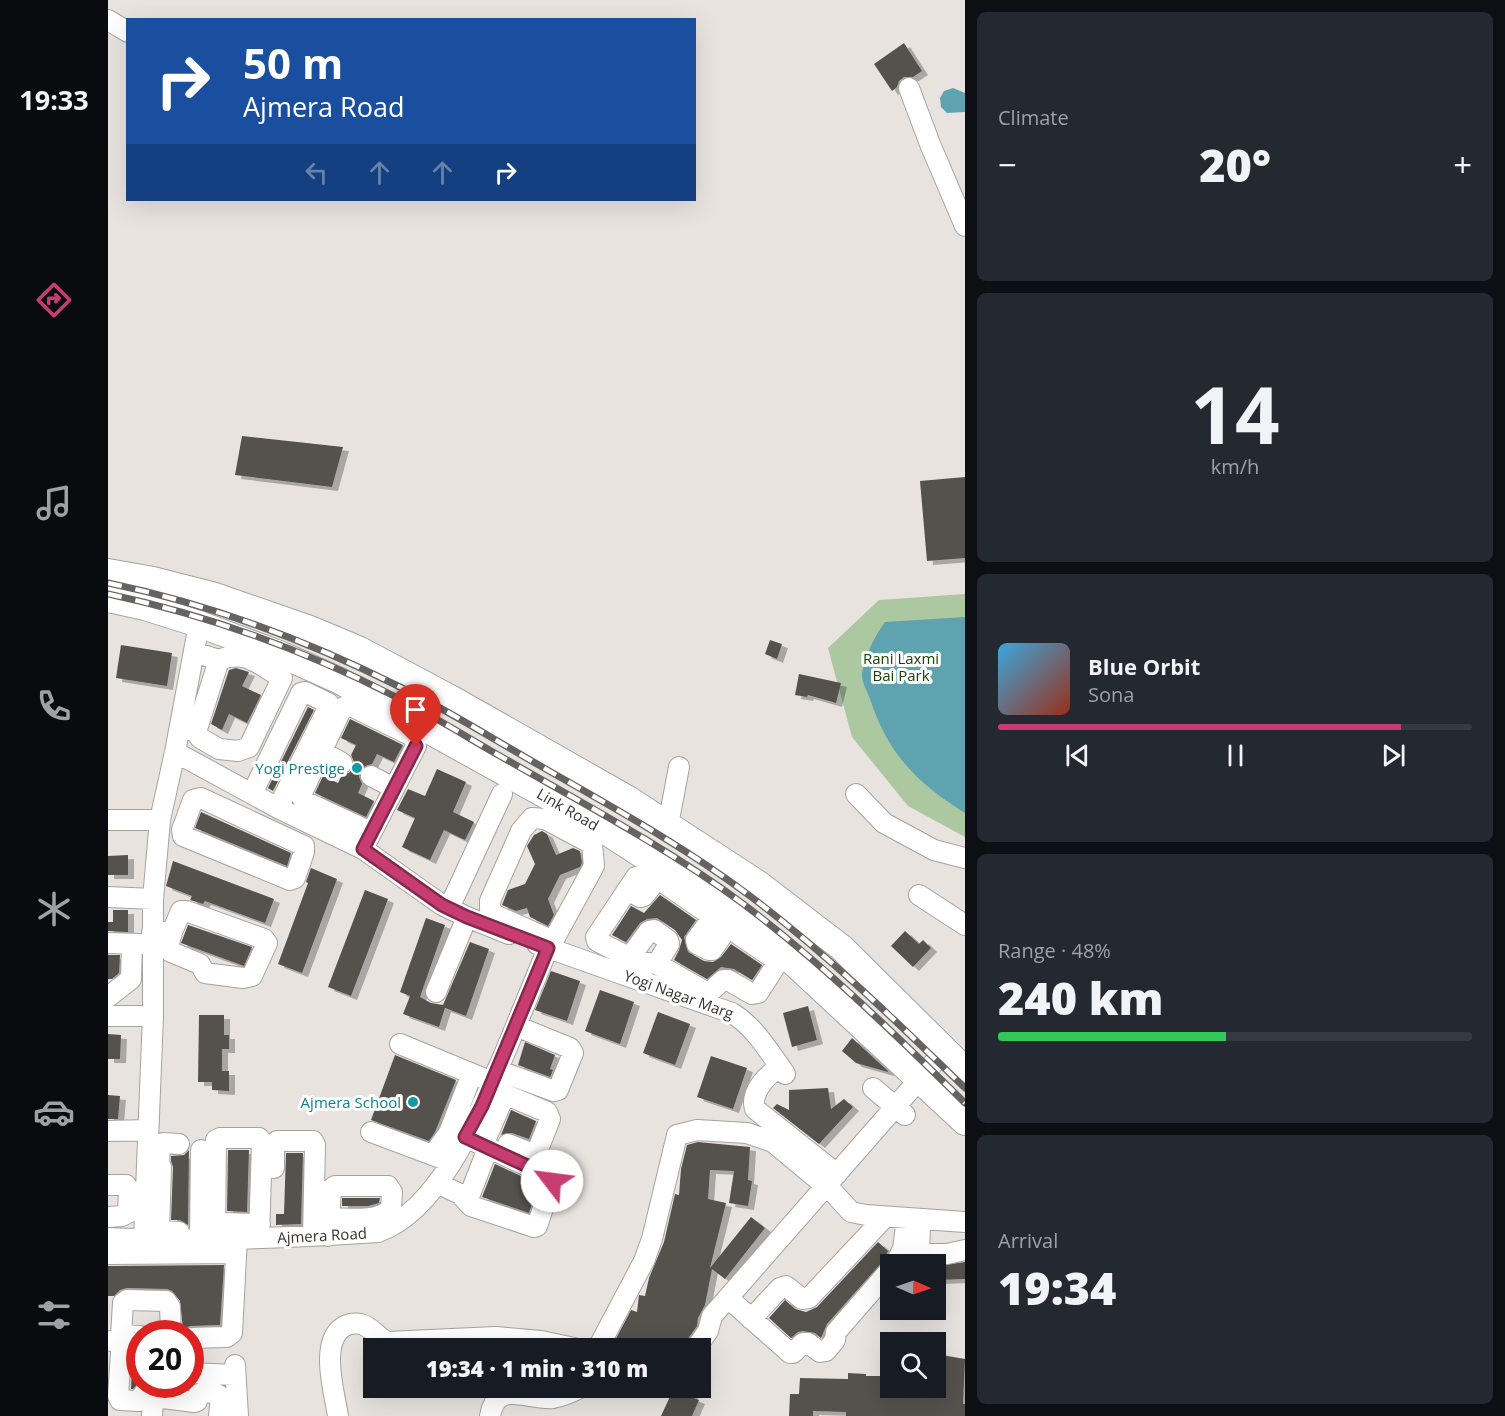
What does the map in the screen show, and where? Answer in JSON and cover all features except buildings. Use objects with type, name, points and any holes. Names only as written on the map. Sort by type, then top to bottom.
[{"type":"main road","points":[[108,572],[153,580],[212,595],[310,628],[360,650],[563,761],[628,799],[760,885],[842,948],[955,1060]]},
{"type":"main road","name":"Link Road","points":[[108,599],[145,607],[199,624],[286,668],[338,680],[550,809],[729,911],[782,952],[965,1122]]},
{"type":"street","points":[[108,20],[126,31]]},
{"type":"street","points":[[909,88],[965,226]]},
{"type":"street","points":[[188,730],[194,652],[199,624]]},
{"type":"street","points":[[188,730],[219,749],[238,751],[249,747],[286,668],[242,656],[231,655],[219,660],[194,652]]},
{"type":"street","points":[[144,1240],[152,1206],[153,1173],[148,1130],[159,936],[153,899],[160,820],[175,752],[188,730],[219,660]]},
{"type":"street","points":[[225,809],[248,788],[301,693],[305,692],[328,703],[328,708],[282,836]]},
{"type":"street","points":[[293,809],[304,801],[301,795],[321,751],[342,708],[349,705],[414,737],[416,746],[367,840]]},
{"type":"street","points":[[321,751],[342,763]]},
{"type":"street","points":[[175,752],[293,809],[367,840],[449,908],[467,917],[550,945]]},
{"type":"street","points":[[668,825],[679,766]]},
{"type":"street","points":[[371,776],[394,788]]},
{"type":"street","points":[[449,908],[501,794]]},
{"type":"street","points":[[856,794],[884,823],[934,850],[965,858]]},
{"type":"street","points":[[201,798],[225,809],[304,846],[295,878],[290,880],[183,836],[193,801],[201,798]]},
{"type":"street","points":[[550,809],[532,818],[521,831],[490,901],[490,909],[495,915],[550,945]]},
{"type":"street","points":[[108,820],[160,820]]},
{"type":"street","name":"Ajmera Road","points":[[108,1238],[144,1240],[209,1233],[236,1246],[268,1232],[321,1229],[378,1232],[392,1227],[393,1217],[419,1205],[437,1183],[442,1159],[477,1138],[521,1028],[550,945],[594,866],[597,836]]},
{"type":"street","points":[[644,875],[657,879],[776,960],[776,965],[758,993],[752,994],[728,980],[723,980],[711,991],[706,992],[639,965],[597,941],[596,937],[636,877],[644,875]]},
{"type":"street","points":[[920,894],[965,925]]},
{"type":"street","points":[[108,897],[153,899]]},
{"type":"street","points":[[108,943],[132,944],[159,936],[181,911],[186,911],[264,939],[267,943],[252,976],[243,978],[205,973],[200,964],[171,952],[159,936]]},
{"type":"street","points":[[436,992],[467,917]]},
{"type":"street","points":[[108,997],[131,979],[132,944]]},
{"type":"street","name":"Yogi Nagar Marg","points":[[550,945],[639,965],[741,1018],[783,1071],[764,1077],[754,1104],[755,1109],[832,1184]]},
{"type":"street","points":[[108,1016],[153,1016]]},
{"type":"street","points":[[400,1044],[472,1074],[499,1082],[558,1090],[573,1053],[570,1048],[521,1028]]},
{"type":"street","points":[[703,1338],[708,1331],[720,1324],[732,1302],[832,1184],[924,1085],[955,1060]]},
{"type":"street","points":[[371,1132],[442,1159],[449,1133],[472,1074]]},
{"type":"street","points":[[477,1138],[532,1154],[537,1152],[550,1119],[547,1112],[499,1082]]},
{"type":"street","points":[[873,1088],[900,1111]]},
{"type":"street","points":[[108,1131],[148,1130]]},
{"type":"street","points":[[603,1338],[644,1261],[652,1239],[677,1135],[697,1130],[747,1133],[773,1142],[832,1184],[852,1212],[885,1217],[965,1222]]},
{"type":"street","points":[[209,1233],[216,1140],[220,1138],[259,1138],[262,1142],[268,1232]]},
{"type":"street","points":[[437,1183],[460,1194],[471,1206],[534,1227],[537,1226],[552,1181],[551,1177],[477,1138]]},
{"type":"street","points":[[467,1202],[477,1138]]},
{"type":"street","points":[[268,1232],[274,1144],[277,1141],[313,1141],[321,1229]]},
{"type":"street","points":[[153,1173],[160,1146],[163,1143],[179,1144]]},
{"type":"street","points":[[201,1150],[209,1233]]},
{"type":"street","points":[[108,1185],[126,1185],[129,1190],[128,1213],[122,1216],[108,1216]]},
{"type":"street","points":[[321,1229],[331,1189],[335,1186],[388,1186],[392,1192],[393,1217]]},
{"type":"street","points":[[152,1206],[160,1231],[268,1232]]},
{"type":"street","points":[[751,1319],[780,1288],[786,1286],[802,1299],[809,1298],[885,1217]]},
{"type":"street","points":[[913,1219],[918,1254]]},
{"type":"street","points":[[900,1254],[913,1219]]},
{"type":"street","points":[[108,1254],[236,1246],[232,1333],[226,1337],[204,1338]]},
{"type":"street","points":[[946,1254],[965,1250]]},
{"type":"street","points":[[732,1302],[790,1353],[793,1353],[803,1343],[808,1343],[820,1352],[826,1351],[835,1340],[836,1332],[880,1282]]},
{"type":"street","points":[[108,1341],[117,1341],[121,1336],[123,1303],[127,1300],[166,1301],[170,1307],[170,1320]]},
{"type":"street","points":[[338,1416],[330,1348],[334,1337],[342,1327],[353,1323],[363,1324],[380,1338]]},
{"type":"street","points":[[126,1335],[122,1339],[118,1396],[120,1400],[139,1401],[141,1398]]},
{"type":"street","points":[[460,1338],[496,1336],[514,1338]]},
{"type":"street","points":[[204,1373],[235,1370],[238,1416]]},
{"type":"street","points":[[152,1416],[153,1400],[156,1397],[194,1402],[203,1392],[219,1394],[221,1397],[219,1416]]},
{"type":"street","points":[[490,1416],[499,1398]]},
{"type":"green space","name":"Rani Laxmi Bai Park","points":[[965,594],[965,837],[908,806],[852,737],[828,648],[879,600]]},
{"type":"water","points":[[953,88],[965,93],[965,112],[947,113],[941,107],[940,98],[944,91]]},
{"type":"water","name":"Rani Laxmi Bai Park","points":[[965,617],[965,813],[932,790],[895,751],[877,718],[862,676],[868,653],[885,622]]},
{"type":"railway","points":[[108,583],[183,601],[256,625],[328,653],[417,695],[623,813],[700,861],[779,918],[860,989],[965,1088]]},
{"type":"railway","points":[[108,594],[218,623],[290,649],[360,679],[421,710],[623,826],[684,863],[772,926],[857,999],[965,1103]]},
{"type":"place","name":"Yogi Prestige","points":[[357,768]]},
{"type":"place","name":"Ajmera School","points":[[413,1102]]},
{"type":"route","points":[[416,746],[363,849],[442,905],[548,948],[482,1106],[465,1137],[551,1177],[552,1181]]}]
